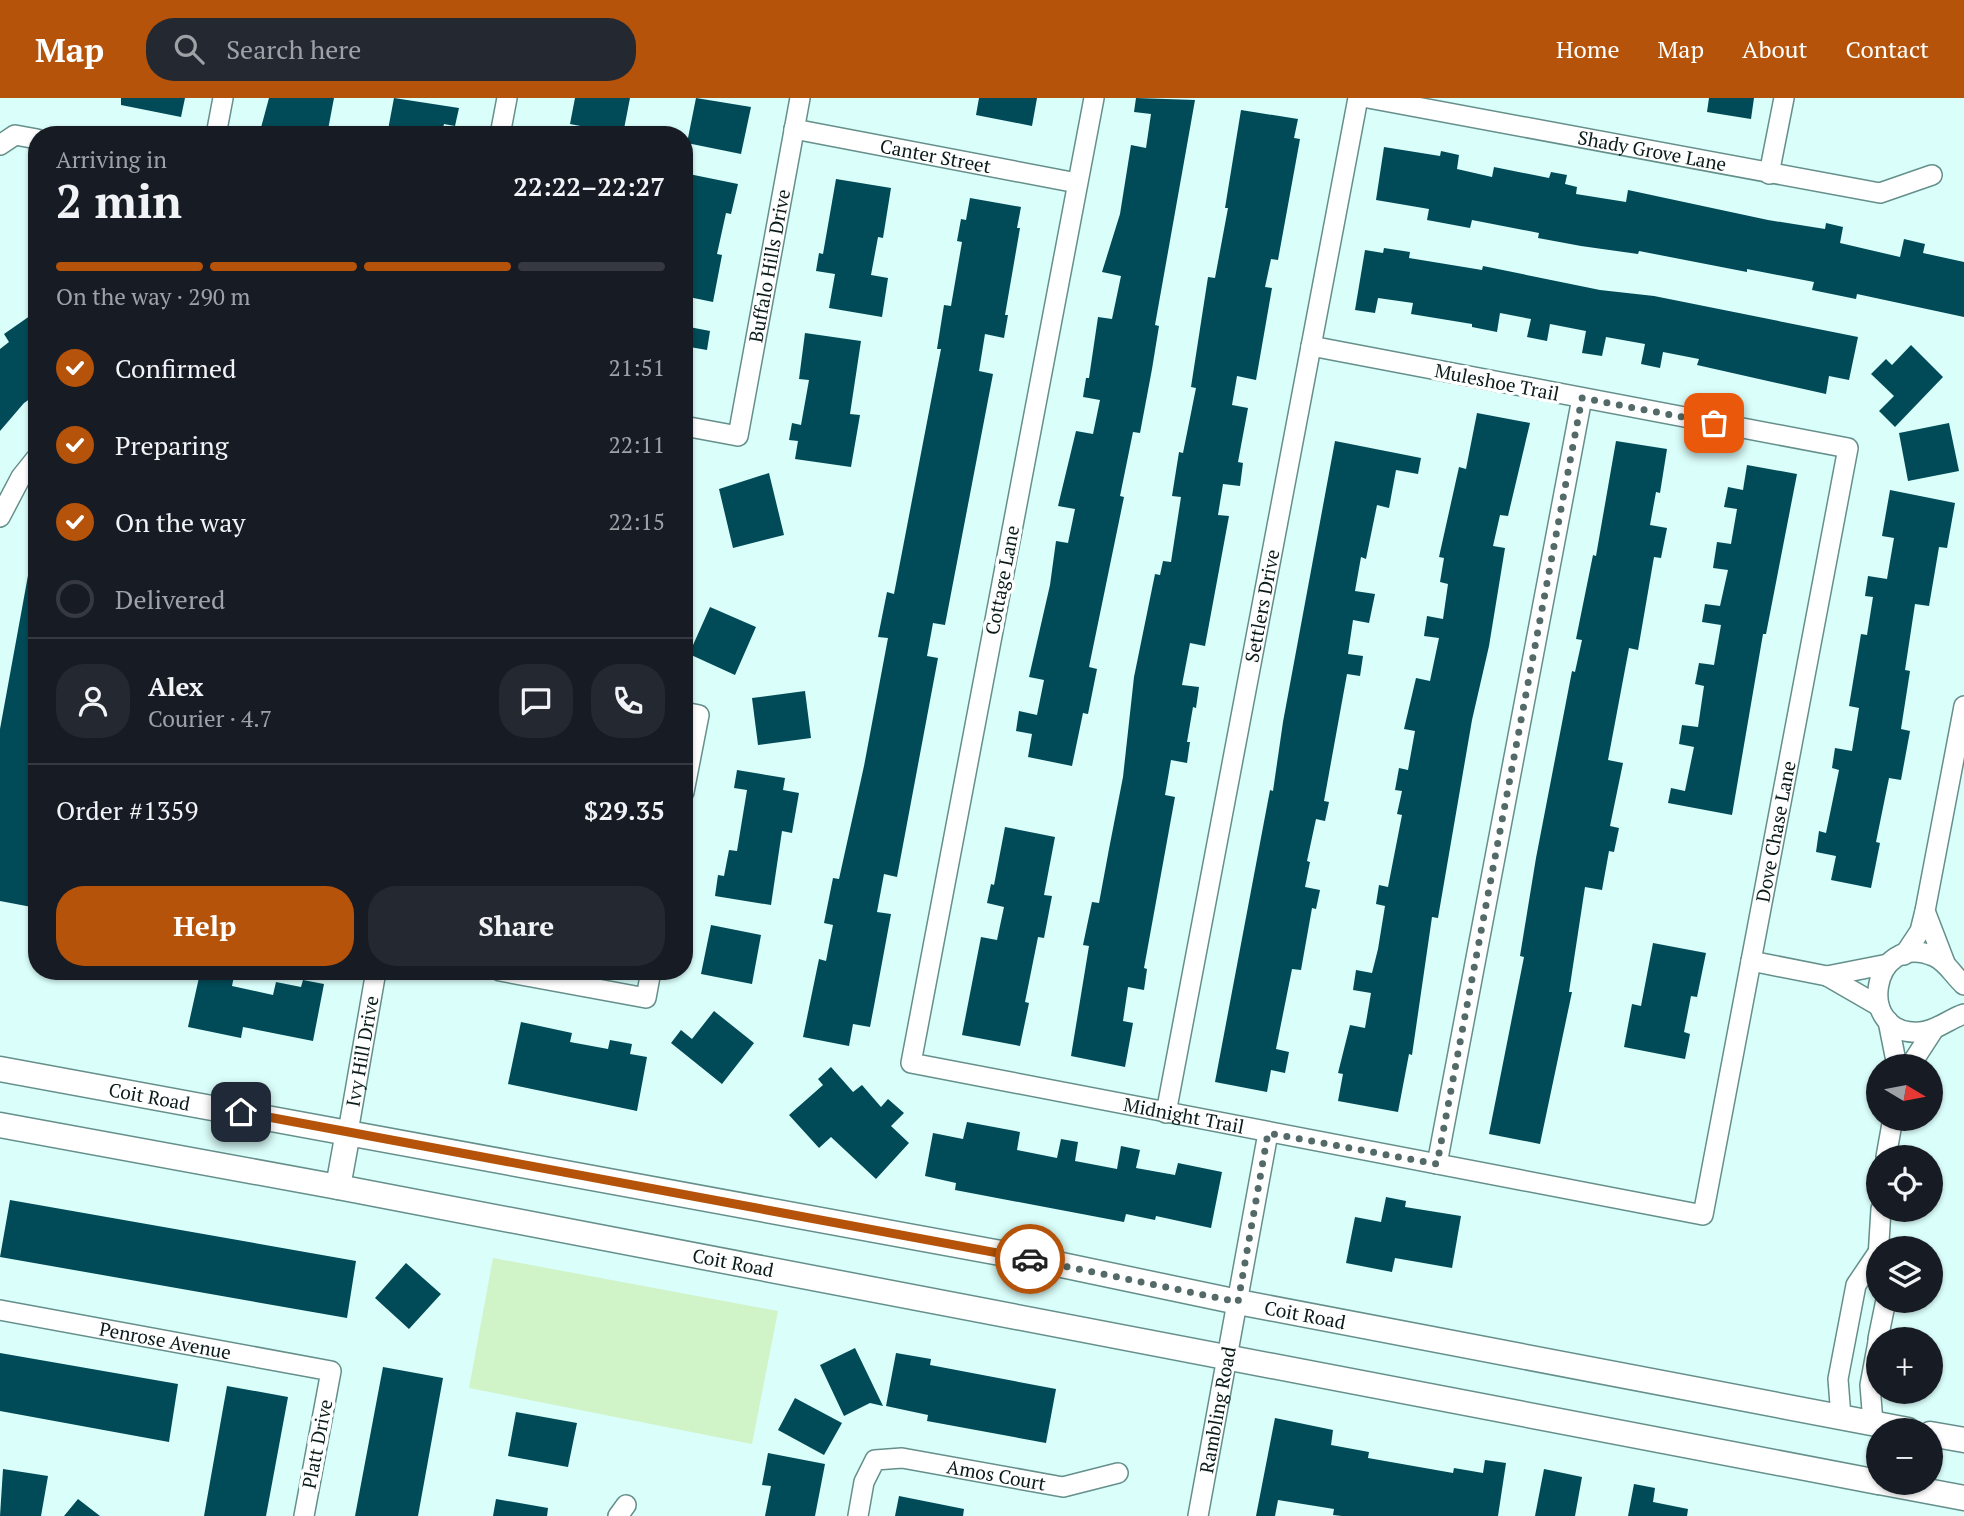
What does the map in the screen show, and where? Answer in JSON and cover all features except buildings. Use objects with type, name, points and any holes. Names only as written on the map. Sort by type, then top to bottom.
[{"type":"main road","name":"Coit Road","points":[[0,1069],[1038,1260],[1238,1302],[1866,1422]]},
{"type":"main road","name":"Coit Road","points":[[0,1125],[338,1187],[1866,1480]]},
{"type":"main road","points":[[338,1187],[348,1132]]},
{"type":"main road","points":[[1943,1436],[1964,1440]]},
{"type":"main road","name":"Coit Road","points":[[1943,1494],[1964,1498]]},
{"type":"street","points":[[218,126],[223,98]]},
{"type":"street","points":[[502,126],[507,98]]},
{"type":"street","name":"Buffalo Hills Drive","points":[[693,428],[738,436],[800,98]]},
{"type":"street","name":"Cottage Lane","points":[[911,1063],[1094,98]]},
{"type":"street","name":"Settlers Drive","points":[[1166,1113],[1358,98]]},
{"type":"street","name":"Shady Grove Lane","points":[[1368,98],[1880,193],[1932,175]]},
{"type":"street","points":[[1769,174],[1784,98]]},
{"type":"street","name":"Canter Street","points":[[794,129],[1077,183]]},
{"type":"street","points":[[8,140],[28,139]]},
{"type":"street","name":"Muleshoe Trail","points":[[1311,346],[1848,448]]},
{"type":"street","points":[[1437,1164],[1582,398]]},
{"type":"street","name":"Dove Chase Lane","points":[[1703,1215],[1848,448]]},
{"type":"street","points":[[0,517],[16,485],[28,469]]},
{"type":"street","points":[[1894,1054],[1878,982],[1920,931],[1964,706]]},
{"type":"street","points":[[1918,1054],[1956,1002],[1954,973],[1925,911]]},
{"type":"street","points":[[1828,976],[1924,953],[1954,973]]},
{"type":"street","points":[[1751,961],[1828,976],[1906,1031],[1937,1027],[1964,1014]]},
{"type":"street","name":"Ivy Hill Drive","points":[[348,1132],[374,980]]},
{"type":"street","points":[[549,980],[646,998],[649,980]]},
{"type":"street","name":"Midnight Trail","points":[[911,1063],[1703,1215]]},
{"type":"street","name":"Rambling Road","points":[[1198,1516],[1268,1133]]},
{"type":"street","points":[[1841,1418],[1838,1379],[1856,1285],[1866,1271]]},
{"type":"street","name":"Penrose Avenue","points":[[0,1310],[331,1371]]},
{"type":"street","name":"Platt Drive","points":[[304,1516],[331,1371]]},
{"type":"street","name":"Amos Court","points":[[858,1516],[864,1482],[875,1460],[902,1458],[1063,1487],[1118,1473]]},
{"type":"green space","points":[[493,1258],[778,1311],[752,1444],[469,1388]]},
{"type":"way so far","points":[[1030,1259],[1238,1302],[1268,1133],[1437,1164],[1582,398],[1714,423]]},
{"type":"route","points":[[241,1112],[1030,1259]]}]
